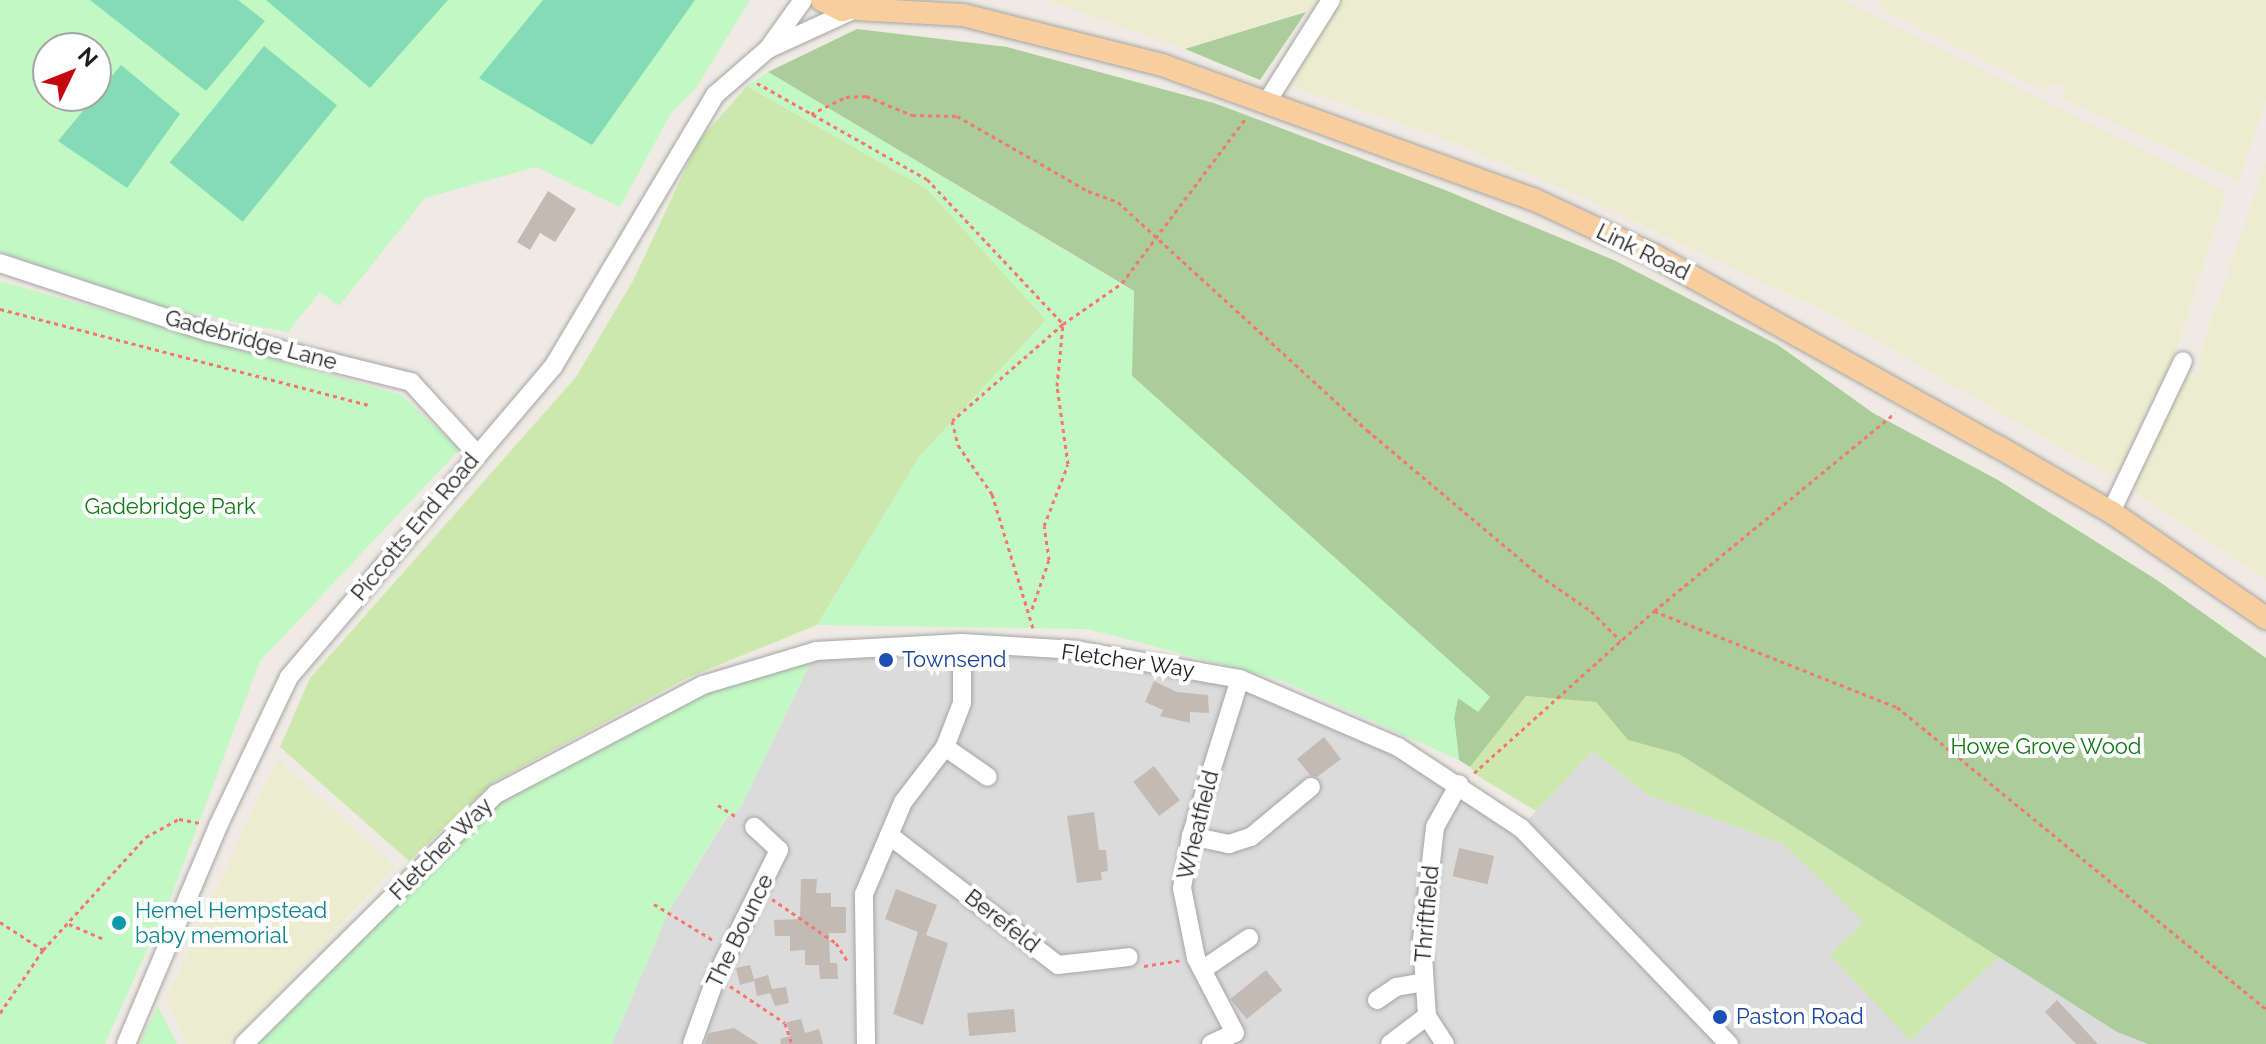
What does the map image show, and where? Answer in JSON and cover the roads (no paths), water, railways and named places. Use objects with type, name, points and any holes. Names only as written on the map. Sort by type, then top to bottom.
[{"type":"main road","name":"Link Road","points":[[822,0],[963,15],[1162,65],[1533,199],[1655,256],[2111,512],[2266,618]]},
{"type":"main road","name":"Link Road","points":[[934,0],[963,15]]},
{"type":"street","name":"Piccotts End Road","points":[[768,49],[803,0]]},
{"type":"street","points":[[1263,99],[1331,0]]},
{"type":"street","name":"Piccotts End Road","points":[[126,1044],[218,826],[289,677],[553,367],[715,95],[768,49],[861,6]]},
{"type":"street","name":"Gadebridge Lane","points":[[0,263],[209,332],[411,382],[477,454]]},
{"type":"street","points":[[2111,512],[2183,361]]},
{"type":"street","points":[[866,1044],[864,894],[903,802],[945,747],[962,703],[962,643]]},
{"type":"street","name":"Fletcher Way","points":[[244,1044],[496,794],[703,685],[816,651],[962,643],[1033,650],[1076,650],[1240,679],[1398,747],[1459,784],[1542,847],[1729,1044]]},
{"type":"street","name":"Wheatfield","points":[[1211,1044],[1240,1038],[1199,964],[1182,888],[1191,836],[1240,679]]},
{"type":"street","points":[[945,747],[988,777]]},
{"type":"street","name":"Thriftfield","points":[[1445,1044],[1427,1016],[1423,982],[1435,827],[1459,784]]},
{"type":"street","points":[[1191,836],[1229,844],[1251,837],[1311,787]]},
{"type":"street","name":"The Bounce","points":[[692,1044],[716,977],[779,850],[754,827]]},
{"type":"street","name":"Berefeld","points":[[889,835],[1058,965],[1129,957]]},
{"type":"street","points":[[1199,964],[1249,938]]},
{"type":"street","points":[[1377,1000],[1396,987],[1423,982]]},
{"type":"street","points":[[1390,1044],[1427,1016]]},
{"type":"place","name":"Townsend","points":[[886,660]]},
{"type":"place","name":"Hemel Hempstead baby memorial","points":[[119,923]]},
{"type":"place","name":"Paston Road","points":[[1720,1017]]},
{"type":"park label","name":"Gadebridge Park","points":[[170,507]]},
{"type":"park label","name":"Howe Grove Wood","points":[[2046,747]]}]
